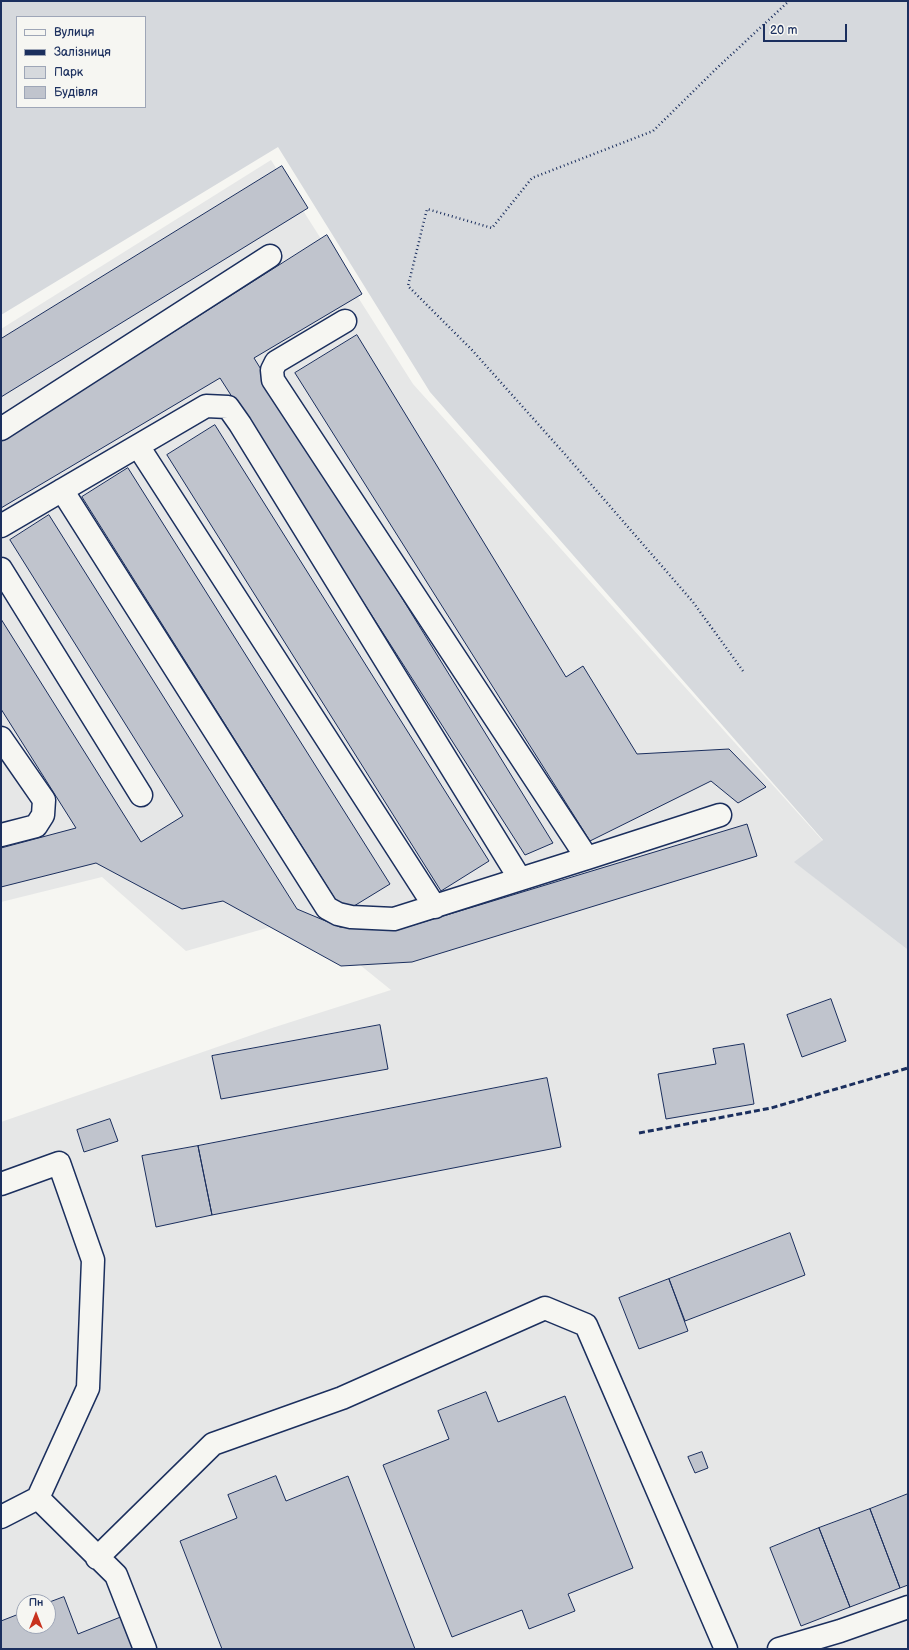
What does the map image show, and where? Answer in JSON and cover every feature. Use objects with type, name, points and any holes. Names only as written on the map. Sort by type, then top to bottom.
[{"type":"lane","points":[[1,429],[270,256]]},
{"type":"lane","points":[[346,321],[276,362],[272,370],[273,380],[587,858]]},
{"type":"lane","points":[[1,526],[206,406],[228,407],[240,424],[520,879]]},
{"type":"lane","points":[[138,446],[435,907]]},
{"type":"lane","points":[[62,490],[327,908],[338,914],[352,917],[394,918],[435,907],[720,815]]},
{"type":"lane","points":[[1,569],[141,795]]},
{"type":"lane","points":[[1,738],[44,800],[43,815],[36,826],[1,835]]},
{"type":"lane","points":[[1,1184],[59,1163],[93,1260],[88,1388],[38,1498],[1,1517]]},
{"type":"lane","points":[[97,1558],[213,1444],[342,1398],[545,1308],[586,1325],[726,1649]]},
{"type":"lane","points":[[38,1498],[97,1558],[116,1575],[145,1649]]},
{"type":"lane","points":[[779,1649],[840,1631],[908,1607]]},
{"type":"path","points":[[743,671],[693,602],[563,452],[472,350],[408,286],[427,208],[492,228],[532,178],[653,132],[717,68],[789,1]]},
{"type":"shaded area","points":[[271,160],[413,384],[823,841],[795,862],[908,950],[908,1649],[1,1649],[1,1122],[272,1028],[391,990],[302,918],[186,951],[102,877],[1,902],[1,329]]},
{"type":"green space","points":[[1,1],[908,1],[908,950],[794,862],[823,840],[430,392],[278,147],[1,315]]},
{"type":"building","points":[[282,166],[308,208],[1,397],[1,339]]},
{"type":"building","points":[[327,235],[362,294],[254,358],[553,843],[525,855],[220,378],[1,508],[1,442]]},
{"type":"building","points":[[357,335],[566,677],[583,666],[637,754],[729,749],[766,787],[738,803],[711,781],[590,841],[295,373]]},
{"type":"building","points":[[215,425],[489,861],[441,891],[167,455]]},
{"type":"building","points":[[128,468],[390,884],[354,906],[337,902],[82,497]]},
{"type":"building","points":[[49,515],[297,909],[340,927],[397,930],[747,824],[757,856],[412,962],[341,966],[223,901],[182,909],[96,863],[1,887],[1,848],[76,828],[1,709],[1,619],[141,842],[183,816],[10,540]]},
{"type":"building","points":[[831,999],[846,1041],[802,1057],[787,1015]]},
{"type":"building","points":[[380,1025],[388,1069],[221,1099],[212,1056]]},
{"type":"building","points":[[744,1044],[754,1104],[666,1119],[658,1074],[716,1064],[713,1049]]},
{"type":"building","points":[[547,1078],[561,1147],[212,1215],[198,1146]]},
{"type":"building","points":[[110,1119],[118,1141],[84,1152],[77,1130]]},
{"type":"building","points":[[198,1146],[212,1215],[156,1227],[142,1156]]},
{"type":"building","points":[[790,1233],[805,1275],[685,1321],[669,1279]]},
{"type":"building","points":[[669,1279],[688,1331],[639,1349],[619,1298]]},
{"type":"building","points":[[486,1392],[498,1422],[565,1396],[633,1568],[568,1594],[575,1611],[529,1629],[522,1610],[452,1637],[383,1465],[449,1439],[438,1411]]},
{"type":"building","points":[[702,1452],[708,1468],[695,1473],[688,1457]]},
{"type":"building","points":[[276,1476],[286,1501],[348,1476],[415,1649],[222,1649],[180,1541],[237,1518],[228,1495]]},
{"type":"building","points":[[908,1494],[908,1585],[900,1588],[870,1509]]},
{"type":"building","points":[[870,1509],[900,1588],[850,1607],[819,1528]]},
{"type":"building","points":[[819,1528],[850,1607],[801,1626],[770,1548]]},
{"type":"building","points":[[64,1597],[78,1634],[123,1616],[136,1649],[1,1649],[1,1621],[16,1615],[16,1634],[56,1634],[56,1600]]},
{"type":"railway","points":[[639,1133],[771,1108],[908,1068]]}]
